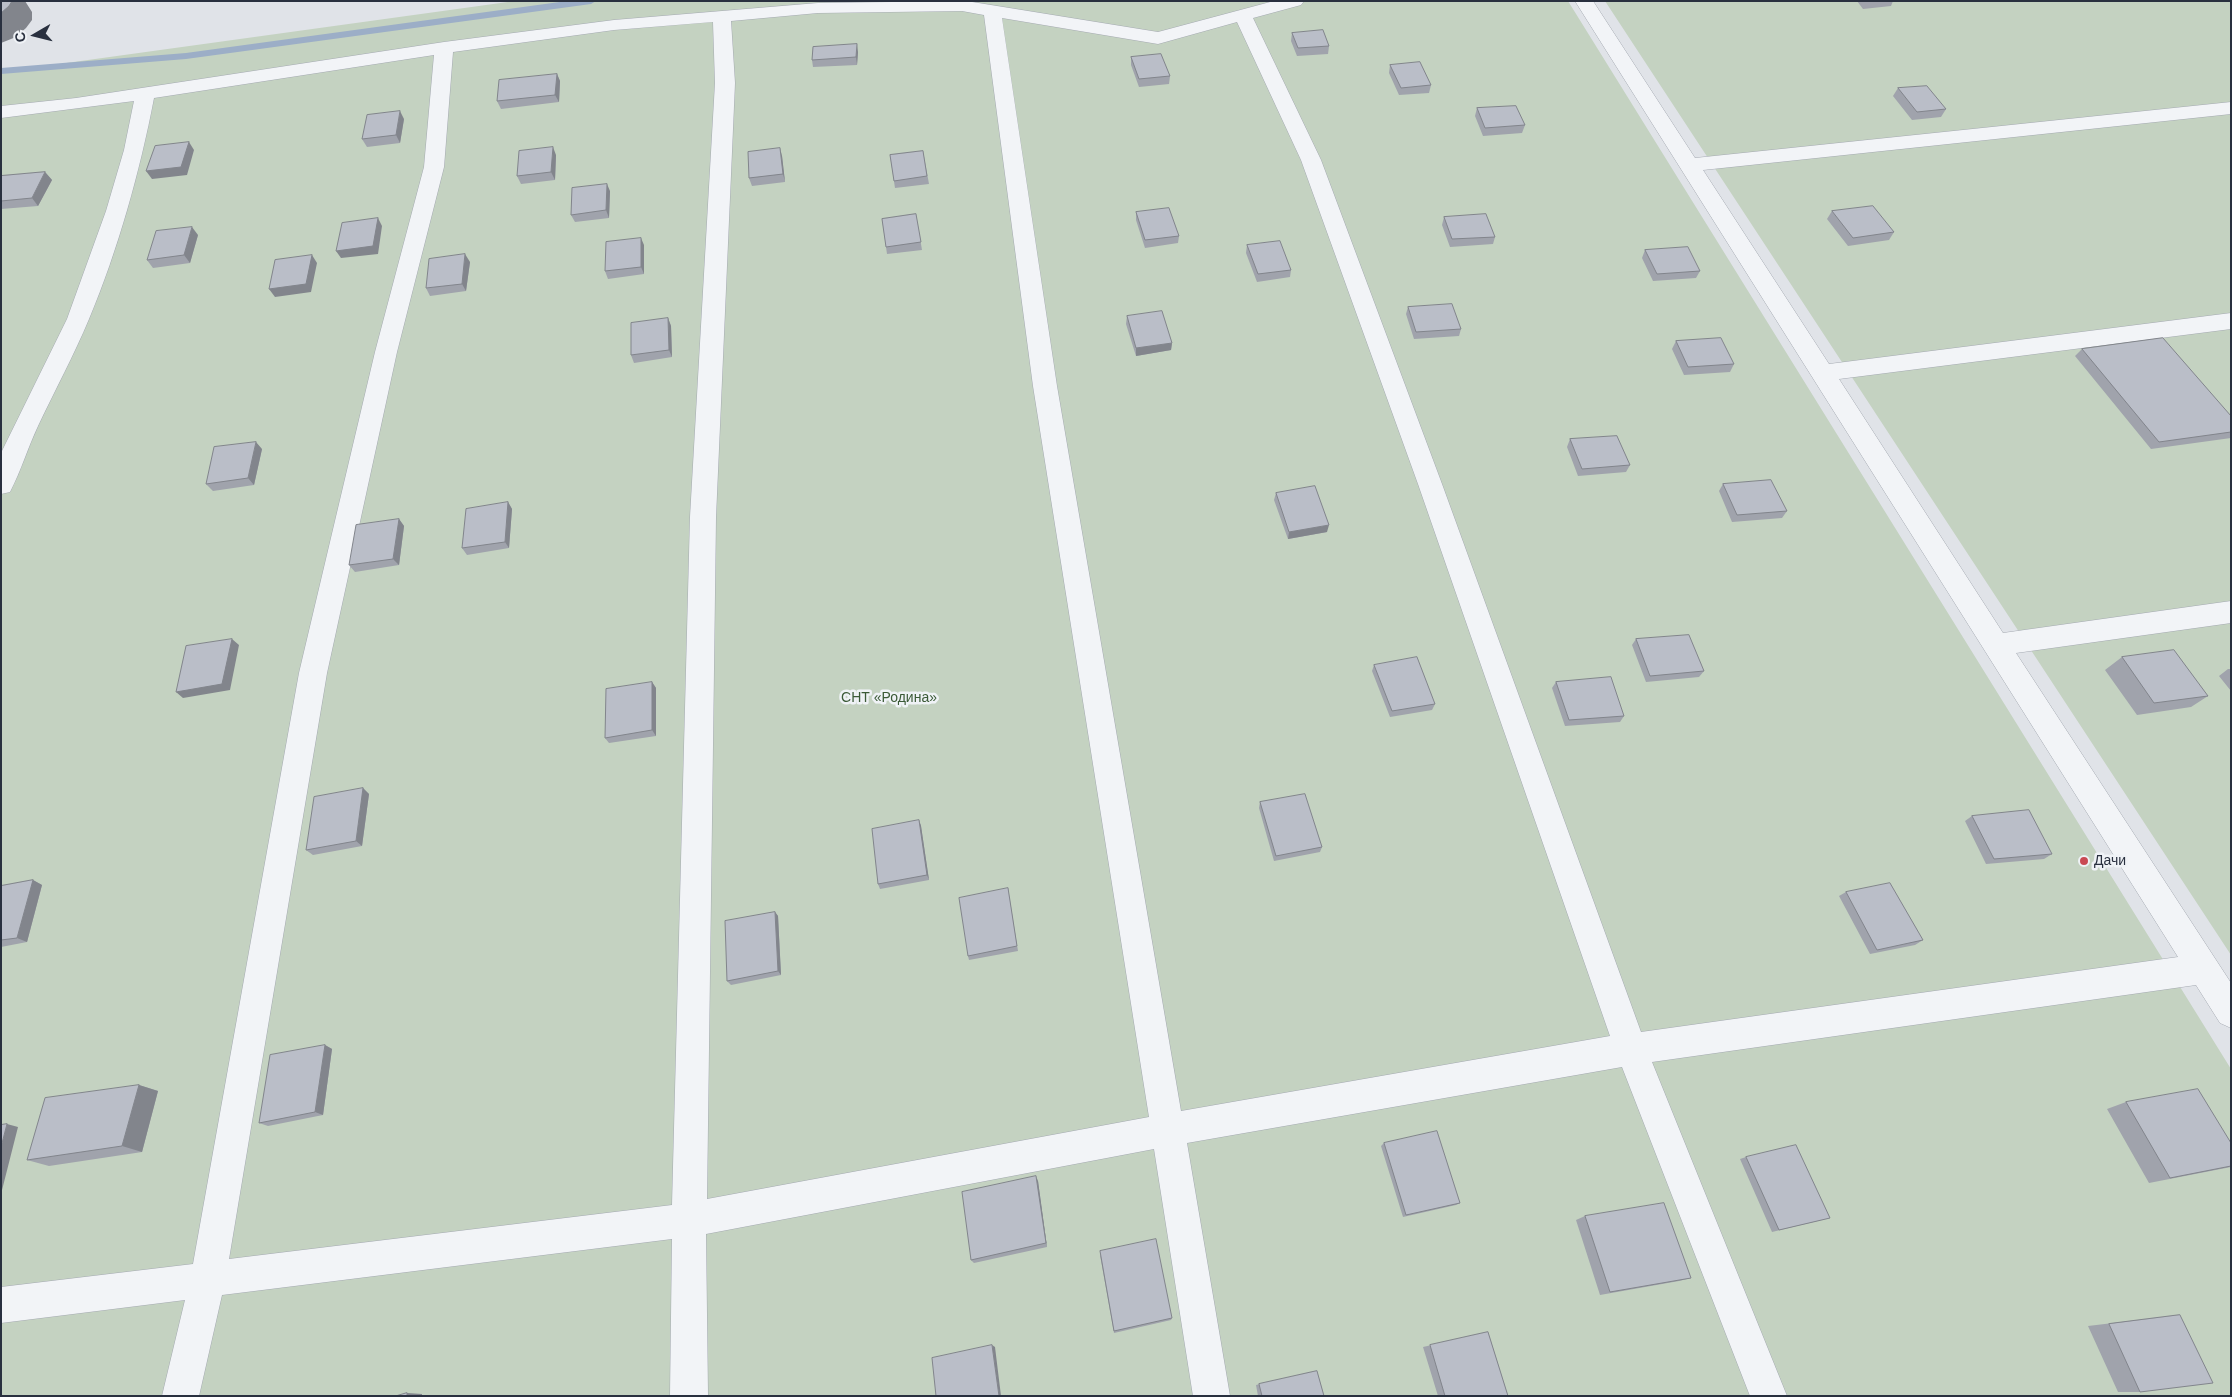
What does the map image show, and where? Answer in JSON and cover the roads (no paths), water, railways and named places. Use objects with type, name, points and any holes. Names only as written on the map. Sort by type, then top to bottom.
[{"type":"street","points":[[1,112],[76,104],[444,48],[614,25],[722,17],[821,5],[959,4],[1158,38],[1244,17],[1295,1]]},
{"type":"street","points":[[1584,1],[2231,1012]]},
{"type":"street","points":[[992,10],[1044,386],[1212,1396]]},
{"type":"street","points":[[689,1396],[689,1220],[703,517],[725,82],[722,17]]},
{"type":"street","points":[[1244,17],[1315,169],[1631,1049],[1769,1396]]},
{"type":"street","points":[[180,1396],[208,1279],[313,673],[386,352],[434,167],[444,48]]},
{"type":"street","points":[[1,485],[12,456],[78,319],[119,202],[134,150],[146,92]]},
{"type":"street","points":[[1688,164],[2231,108]]},
{"type":"street","points":[[1822,373],[2231,320]]},
{"type":"street","points":[[1995,646],[2231,612]]},
{"type":"street","points":[[1,1305],[689,1220],[1167,1130],[1631,1049],[2202,969]]},
{"type":"waterway","points":[[1,71],[186,56],[591,1]]},
{"type":"place","name":"Дачи","points":[[2084,861]]},
{"type":"park label","name":"СНТ «Родина»","points":[[889,698]]}]
